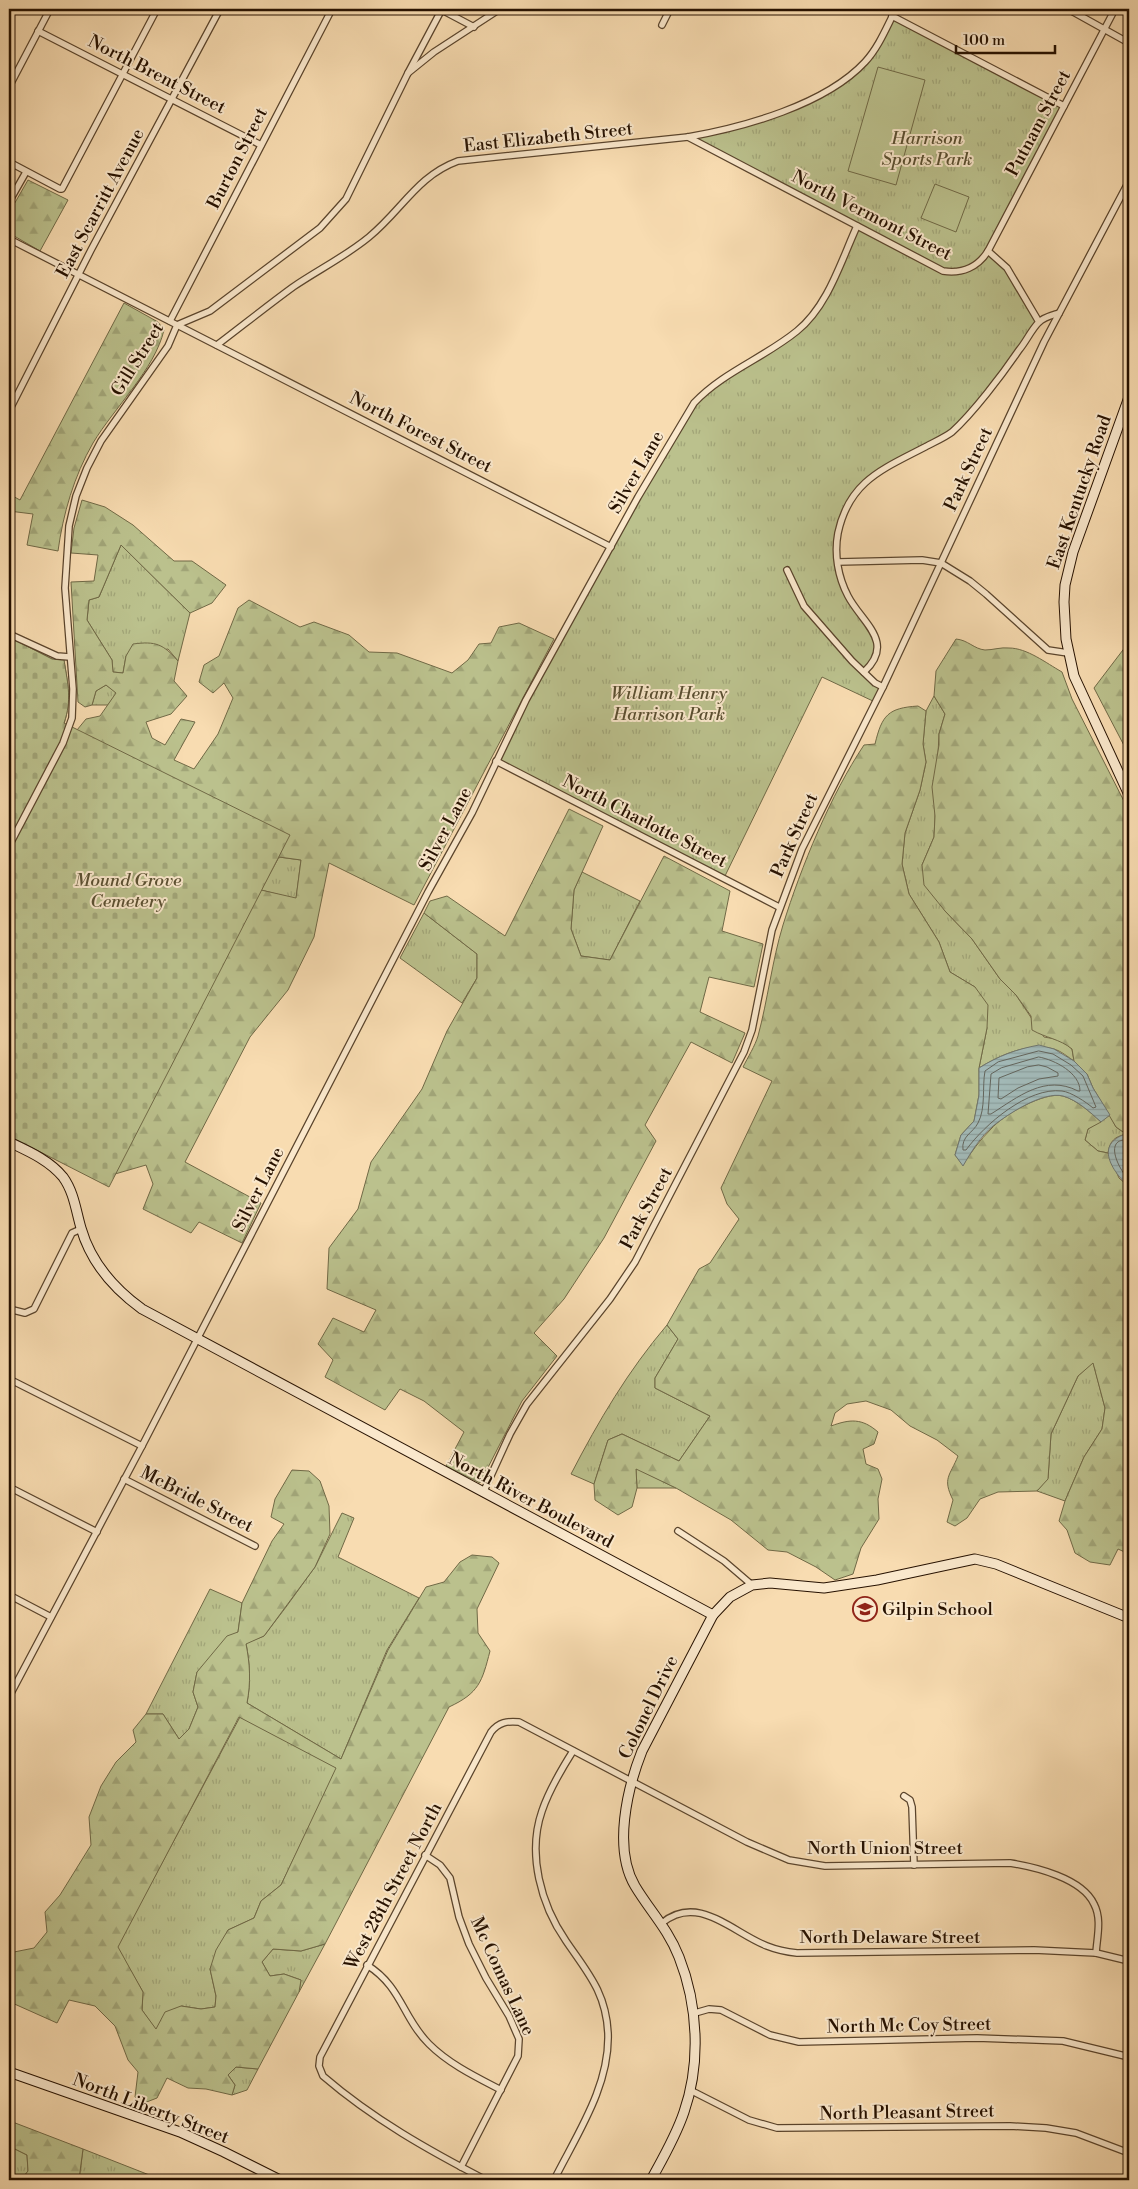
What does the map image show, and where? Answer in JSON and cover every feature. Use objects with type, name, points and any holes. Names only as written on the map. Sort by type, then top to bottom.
[{"type":"main road","name":"East Kentucky Road","points":[[1129,397],[1073,552],[1065,585],[1064,620],[1068,653],[1084,700],[1129,795]]},
{"type":"main road","name":"North River Boulevard","points":[[9,1142],[46,1162],[64,1179],[74,1201],[91,1255],[101,1271],[114,1286],[142,1309],[713,1615]]},
{"type":"main road","points":[[713,1615],[730,1597],[752,1585],[770,1583],[824,1588],[877,1580],[980,1559],[1129,1618]]},
{"type":"main road","name":"Colonel Drive","points":[[654,2179],[678,2128],[690,2090],[695,2057],[695,2013],[680,1959],[662,1923],[636,1887],[625,1859],[623,1833],[633,1782],[642,1751],[713,1615]]},
{"type":"main road","name":"North Liberty Street","points":[[9,2072],[180,2132],[280,2180]]},
{"type":"street","points":[[9,87],[50,9]]},
{"type":"street","points":[[9,162],[60,189],[64,186],[157,9]]},
{"type":"street","name":"East Scarritt Avenue","points":[[9,411],[220,9]]},
{"type":"street","name":"Burton Street","points":[[170,321],[332,9]]},
{"type":"street","points":[[408,73],[441,9],[474,27]]},
{"type":"street","name":"Gill Street","points":[[9,846],[68,730],[74,706],[65,588],[69,526],[76,496],[87,468],[101,441],[168,346],[177,325],[210,310],[320,228],[332,216],[346,199],[408,73],[434,52],[500,9]]},
{"type":"street","points":[[662,25],[670,9]]},
{"type":"street","name":"East Elizabeth Street","points":[[217,345],[292,288],[368,238],[385,223],[424,180],[441,167],[458,161],[688,137],[724,131],[809,100],[839,84],[867,60],[896,9]]},
{"type":"street","points":[[1068,9],[1129,43]]},
{"type":"street","name":"Putnam Street","points":[[988,251],[1115,9]]},
{"type":"street","points":[[892,16],[1064,106]]},
{"type":"street","name":"North Brent Street","points":[[38,31],[261,145]]},
{"type":"street","name":"North Vermont Street","points":[[688,137],[943,271],[960,271],[974,266],[982,261],[988,251]]},
{"type":"street","points":[[9,202],[26,172]]},
{"type":"street","name":"Park Street","points":[[483,1492],[510,1434],[527,1404],[610,1299],[635,1262],[726,1088],[752,1030],[772,930],[802,849],[883,687],[1059,313],[1129,181]]},
{"type":"street","name":"Silver Lane","points":[[9,1697],[142,1446],[428,892],[472,813],[526,700],[611,546],[694,403],[726,376],[769,352],[807,322],[826,294],[857,226]]},
{"type":"street","points":[[9,240],[170,321]]},
{"type":"street","points":[[988,251],[1006,268],[1039,322]]},
{"type":"street","points":[[864,672],[877,657],[878,645],[875,634],[854,607],[847,594],[841,579],[838,562],[838,535],[851,497],[872,476],[950,434],[962,422],[1018,352],[1039,322],[1059,313]]},
{"type":"street","name":"North Forest Street","points":[[170,321],[611,546]]},
{"type":"street","points":[[838,562],[914,560],[941,563],[976,585],[1048,650],[1068,653]]},
{"type":"street","points":[[787,570],[804,606],[864,672],[875,683],[883,687]]},
{"type":"street","points":[[9,634],[57,656],[70,657]]},
{"type":"street","name":"North Charlotte Street","points":[[496,761],[779,907]]},
{"type":"street","points":[[9,1309],[25,1313],[34,1309],[72,1234],[81,1228]]},
{"type":"street","name":"McBride Street","points":[[9,1379],[142,1446]]},
{"type":"street","name":"McBride Street","points":[[124,1479],[255,1546]]},
{"type":"street","points":[[9,1487],[97,1532]]},
{"type":"street","points":[[678,1531],[724,1561],[752,1585]]},
{"type":"street","points":[[9,1595],[51,1617]]},
{"type":"street","name":"North Union Street","points":[[497,1725],[508,1721],[519,1722],[747,1842],[789,1860],[825,1866],[1010,1863],[1036,1867],[1058,1876],[1083,1890],[1095,1904],[1098,1919],[1096,1953]]},
{"type":"street","name":"West 28th Street North","points":[[461,2167],[383,2123],[323,2076],[320,2071],[319,2062],[425,1855],[491,1732],[497,1725]]},
{"type":"street","points":[[554,2180],[597,2094],[608,2050],[606,2019],[599,1993],[586,1969],[552,1918],[543,1894],[537,1865],[536,1835],[542,1812],[551,1789],[573,1751]]},
{"type":"street","points":[[904,1796],[910,1800],[912,1807],[914,1865]]},
{"type":"street","name":"Mc Comas Lane","points":[[425,1855],[440,1865],[450,1878],[459,1916],[469,1944],[486,1978],[510,2016],[519,2039],[518,2056],[461,2167]]},
{"type":"street","name":"North Delaware Street","points":[[662,1923],[677,1914],[699,1912],[766,1946],[797,1953],[1034,1950],[1096,1953],[1129,1961]]},
{"type":"street","points":[[367,1966],[381,1974],[390,1984],[410,2021],[429,2044],[462,2069],[501,2090]]},
{"type":"street","name":"North Mc Coy Street","points":[[695,2013],[709,2009],[721,2010],[770,2035],[799,2042],[977,2038],[1064,2042],[1129,2057]]},
{"type":"street","name":"North Pleasant Street","points":[[690,2090],[749,2120],[777,2128],[1010,2126],[1046,2128],[1076,2133],[1129,2153]]},
{"type":"street","points":[[461,2167],[486,2180]]},
{"type":"green space","name":"William Henry Harrison Park","points":[[892,16],[1064,106],[988,251],[1007,268],[1039,322],[1018,352],[950,433],[872,476],[851,497],[841,522],[837,548],[841,579],[878,645],[873,664],[864,672],[883,687],[875,702],[822,677],[724,878],[496,761],[638,497],[704,393],[798,331],[817,309],[857,226],[688,137],[734,127],[782,112],[827,90],[865,62],[877,46]]},
{"type":"green space","points":[[878,67],[925,80],[896,185],[848,171]]},
{"type":"green space","points":[[28,180],[68,200],[40,251],[9,233],[9,213]]},
{"type":"green space","points":[[935,184],[969,197],[956,232],[921,218]]},
{"type":"green space","points":[[124,303],[158,322],[164,330],[159,345],[143,374],[102,430],[86,456],[70,496],[58,551],[27,545],[33,514],[9,511],[9,494],[20,500]]},
{"type":"green space","points":[[82,500],[105,507],[133,525],[174,561],[192,561],[226,585],[212,603],[190,613],[121,545],[99,597],[89,600],[87,620],[112,660],[113,672],[123,673],[126,656],[133,644],[148,643],[158,645],[168,651],[178,661],[174,681],[187,696],[171,714],[146,722],[152,738],[165,745],[181,719],[195,722],[174,760],[194,769],[218,734],[233,698],[224,683],[213,693],[199,682],[204,665],[219,656],[238,608],[249,600],[300,627],[314,622],[349,635],[369,652],[397,653],[452,673],[468,660],[479,644],[491,643],[499,627],[519,623],[554,639],[414,905],[329,863],[314,937],[288,990],[250,1037],[185,1162],[261,1203],[242,1243],[199,1222],[191,1233],[143,1209],[153,1184],[146,1165],[115,1174],[238,910],[261,890],[296,898],[301,860],[279,857],[68,856],[9,637],[52,659],[64,660],[69,699],[64,724],[77,730],[86,719],[100,716],[116,693],[106,685],[96,691],[92,705],[85,707],[78,702],[71,582],[94,581],[98,555],[71,553],[74,528]]},
{"type":"green space","points":[[121,545],[190,613],[178,661],[168,649],[126,656],[123,673],[113,672],[112,660],[87,620],[89,600],[99,597]]},
{"type":"green space","name":"Mound Grove Cemetery","points":[[9,637],[52,659],[64,660],[69,700],[64,723],[290,835],[109,1187],[9,1136]]},
{"type":"green space","points":[[956,639],[985,650],[1006,648],[1023,650],[1062,672],[1072,699],[1129,811],[1129,1136],[1116,1127],[1087,1074],[1074,1061],[1072,1049],[1063,1043],[1032,1030],[1031,1016],[1016,995],[1000,979],[972,939],[945,911],[924,885],[922,865],[934,837],[935,816],[932,787],[939,734],[945,714],[934,696],[936,671]]},
{"type":"green space","points":[[1129,642],[1129,755],[1094,688]]},
{"type":"green space","points":[[106,685],[117,693],[108,705],[92,705],[96,691]]},
{"type":"green space","points":[[934,696],[945,714],[939,734],[934,837],[922,865],[945,911],[972,939],[1000,979],[1016,995],[1044,1037],[1061,1040],[1072,1049],[1074,1061],[1054,1049],[1035,1047],[1005,1054],[979,1068],[987,1028],[975,987],[950,972],[939,942],[909,894],[902,864],[905,833],[920,790],[926,762],[923,744],[926,711]]},
{"type":"green space","points":[[918,706],[926,711],[923,744],[926,762],[920,790],[905,833],[902,864],[909,894],[939,942],[950,972],[975,987],[988,1005],[987,1028],[979,1068],[979,1095],[974,1121],[961,1135],[955,1155],[963,1165],[983,1137],[1005,1117],[1025,1105],[1046,1097],[1063,1096],[1078,1103],[1101,1122],[1088,1129],[1085,1140],[1098,1151],[1108,1153],[1119,1178],[1129,1187],[1129,1554],[1118,1549],[1110,1565],[1090,1562],[1075,1553],[1067,1530],[1059,1521],[1065,1501],[1084,1457],[1102,1429],[1105,1408],[1093,1363],[1078,1376],[1051,1434],[1048,1479],[1037,1491],[998,1492],[980,1499],[967,1518],[955,1526],[947,1522],[953,1500],[948,1487],[948,1477],[958,1456],[937,1440],[910,1426],[891,1410],[866,1401],[847,1404],[835,1413],[831,1426],[856,1421],[867,1424],[878,1432],[874,1444],[863,1449],[866,1464],[878,1469],[882,1479],[878,1499],[879,1519],[861,1548],[853,1574],[835,1580],[816,1567],[787,1552],[768,1550],[731,1520],[676,1488],[636,1469],[637,1488],[632,1507],[618,1515],[595,1500],[594,1484],[608,1440],[622,1434],[679,1461],[710,1416],[655,1388],[655,1378],[678,1339],[667,1325],[699,1269],[710,1263],[739,1219],[727,1204],[721,1188],[772,1081],[743,1067],[758,1036],[783,925],[818,832],[852,764],[864,745],[875,744],[880,726],[888,715],[893,711]]},
{"type":"green space","points":[[569,809],[603,826],[574,890],[571,929],[581,956],[610,960],[664,856],[730,891],[722,931],[763,944],[754,987],[709,977],[700,1012],[745,1033],[732,1063],[691,1042],[645,1125],[656,1141],[604,1238],[564,1299],[534,1333],[557,1356],[522,1401],[480,1483],[446,1466],[464,1432],[424,1401],[400,1389],[385,1410],[325,1377],[333,1360],[318,1344],[333,1318],[364,1332],[376,1310],[327,1289],[329,1248],[358,1209],[371,1162],[422,1089],[447,1031],[477,978],[477,954],[424,913],[430,901],[447,896],[505,936]]},
{"type":"green space","points":[[279,857],[301,860],[296,899],[261,890]]},
{"type":"green space","points":[[582,872],[640,901],[610,960],[581,956],[571,929],[574,890]]},
{"type":"green space","points":[[424,913],[477,954],[477,978],[462,1003],[400,958]]},
{"type":"green space","points":[[1110,1115],[1116,1127],[1126,1134],[1114,1140],[1110,1145],[1108,1153],[1098,1151],[1085,1140],[1088,1129]]},
{"type":"green space","points":[[667,1325],[678,1339],[655,1378],[655,1388],[710,1416],[679,1461],[622,1434],[608,1440],[594,1484],[571,1474],[615,1396],[639,1360]]},
{"type":"green space","points":[[1093,1362],[1105,1408],[1102,1429],[1084,1457],[1065,1501],[1037,1491],[1048,1478],[1051,1434],[1078,1376]]},
{"type":"green space","points":[[636,1468],[676,1488],[637,1488]]},
{"type":"green space","points":[[292,1470],[309,1471],[320,1481],[329,1506],[330,1534],[315,1567],[264,1636],[246,1644],[250,1673],[247,1703],[341,1759],[388,1650],[426,1587],[444,1582],[460,1562],[472,1555],[492,1557],[499,1563],[477,1609],[478,1633],[490,1651],[478,1685],[467,1697],[449,1707],[325,1944],[301,1951],[273,1949],[262,1962],[270,1976],[284,1974],[301,1980],[299,1992],[258,2069],[236,2067],[228,2075],[235,2085],[232,2095],[206,2089],[188,2088],[167,2078],[157,2098],[144,2103],[135,2097],[138,2072],[128,2060],[115,2026],[95,2006],[69,2000],[57,2023],[9,2003],[9,1953],[34,1948],[47,1932],[45,1912],[60,1895],[91,1845],[89,1817],[101,1786],[116,1762],[136,1742],[133,1730],[146,1714],[163,1714],[179,1739],[189,1729],[198,1707],[193,1692],[197,1672],[227,1636],[238,1632],[242,1603],[272,1541],[284,1524],[271,1517],[275,1499]],"holes":[[[239,1717],[336,1768],[281,1885],[261,1901],[254,1918],[228,1930],[216,1950],[210,1969],[216,1996],[215,2007],[201,2009],[181,2006],[165,2012],[156,2029],[142,2010],[143,1992],[118,1947]]]},
{"type":"green space","points":[[342,1513],[354,1518],[338,1557],[419,1598],[387,1650],[341,1759],[247,1703],[250,1673],[246,1643],[264,1636],[286,1607],[315,1567]]},
{"type":"green space","points":[[210,1589],[242,1603],[238,1632],[197,1672],[193,1692],[198,1707],[189,1729],[179,1739],[163,1714],[146,1714]]},
{"type":"green space","points":[[240,1717],[337,1768],[281,1885],[261,1901],[254,1918],[228,1930],[210,1969],[216,1996],[215,2007],[201,2009],[181,2006],[156,2030],[142,2010],[143,1992],[117,1947]]},
{"type":"green space","points":[[325,1944],[299,1992],[301,1980],[284,1974],[270,1976],[262,1962],[273,1949],[301,1951]]},
{"type":"green space","points":[[236,2067],[258,2069],[247,2090],[232,2095],[235,2085],[228,2075]]},
{"type":"green space","points":[[10,2121],[83,2149],[79,2179],[85,2180],[21,2180],[28,2171],[27,2155],[9,2146]]},
{"type":"green space","points":[[9,2146],[27,2155],[28,2171],[21,2180],[9,2180]]},
{"type":"green space","points":[[83,2149],[157,2178],[156,2180],[79,2180]]},
{"type":"water","points":[[1039,1045],[1054,1049],[1074,1061],[1087,1074],[1093,1088],[1110,1115],[1101,1122],[1078,1103],[1063,1096],[1055,1095],[1036,1100],[1016,1110],[993,1126],[980,1139],[963,1166],[955,1155],[961,1135],[974,1121],[979,1095],[979,1068],[1008,1054]]},
{"type":"water","points":[[1126,1134],[1129,1136],[1129,1187],[1112,1166],[1108,1151],[1116,1138]]},
{"type":"place","name":"Gilpin School","points":[[865,1609]]},
{"type":"park label","name":"Harrison Sports Park","points":[[927,148]]}]
